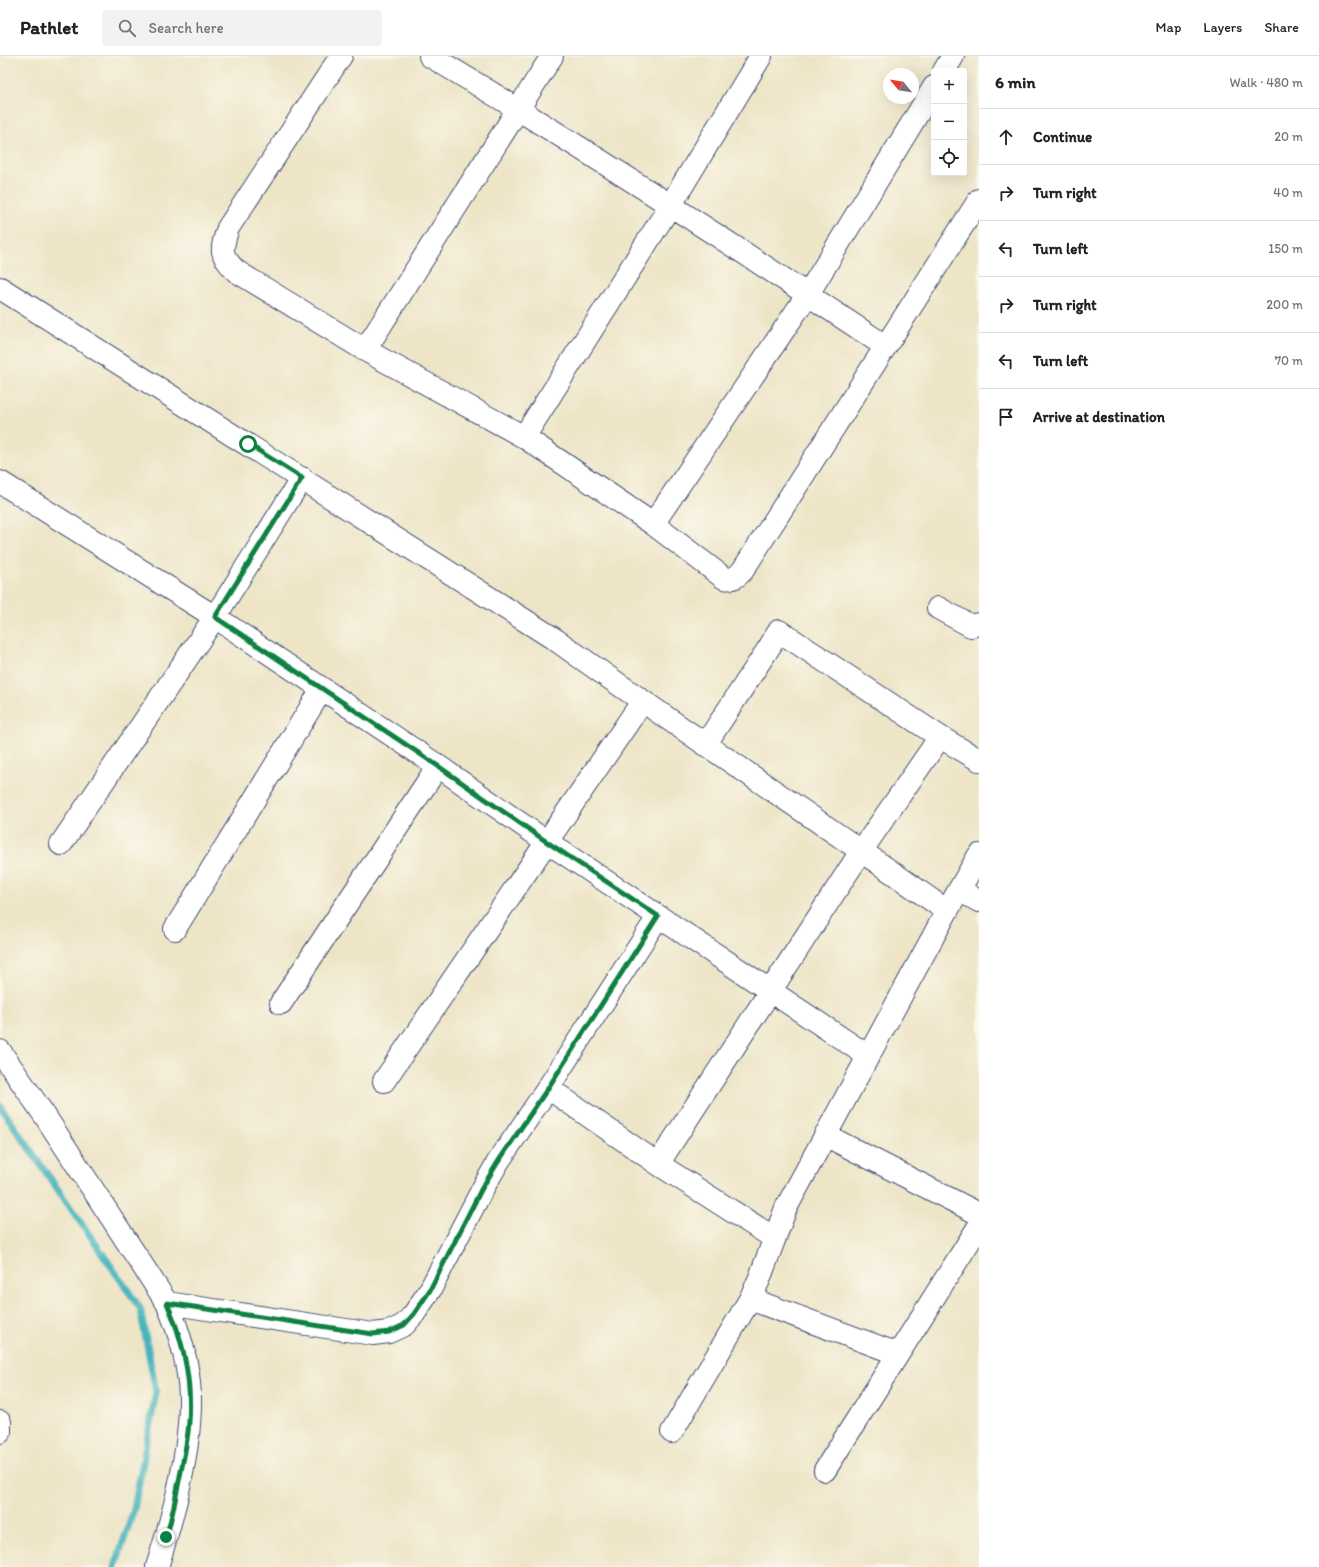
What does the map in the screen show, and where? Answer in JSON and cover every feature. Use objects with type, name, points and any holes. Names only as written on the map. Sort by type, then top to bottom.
[{"type":"street","points":[[341,56],[228,228],[223,245],[225,259],[236,270],[365,350],[524,437],[653,524],[724,578],[730,579],[737,577],[748,563],[979,200]]},
{"type":"street","points":[[430,56],[518,108],[808,294],[885,346]]},
{"type":"street","points":[[365,350],[552,56]]},
{"type":"street","points":[[524,437],[670,206],[761,56]]},
{"type":"street","points":[[946,68],[953,56]]},
{"type":"street","points":[[653,524],[808,294],[931,92]]},
{"type":"street","points":[[0,288],[556,640],[642,702],[862,850],[947,911]]},
{"type":"street","points":[[61,844],[215,617],[302,478]]},
{"type":"street","points":[[0,482],[215,617],[438,766],[547,842],[868,1056]]},
{"type":"street","points":[[938,608],[971,626],[979,624]]},
{"type":"street","points":[[705,745],[779,631],[940,737],[979,760]]},
{"type":"street","points":[[175,929],[322,689]]},
{"type":"street","points":[[384,1081],[642,702]]},
{"type":"street","points":[[658,1164],[862,850],[940,737]]},
{"type":"street","points":[[281,1002],[438,766]]},
{"type":"street","points":[[672,1432],[750,1298],[786,1208],[947,911],[979,855]]},
{"type":"street","points":[[959,890],[979,900]]},
{"type":"street","points":[[167,1303],[373,1334],[389,1332],[404,1325],[414,1314],[430,1290],[482,1188],[498,1162],[548,1088],[658,916]]},
{"type":"street","points":[[0,1051],[167,1303],[178,1333],[187,1367],[190,1396],[189,1422],[186,1450],[171,1523],[157,1567]]},
{"type":"street","points":[[548,1088],[658,1164],[774,1238]]},
{"type":"street","points":[[825,1135],[979,1214]]},
{"type":"street","points":[[825,1470],[979,1226]]},
{"type":"street","points":[[750,1298],[898,1354]]},
{"type":"street","points":[[0,1422],[0,1432]]},
{"type":"waterway","points":[[0,1106],[140,1308],[156,1392],[134,1509],[115,1567]]},
{"type":"route","points":[[166,1537],[171,1523],[186,1450],[190,1396],[187,1367],[174,1320],[167,1303],[373,1334],[389,1332],[404,1325],[414,1314],[430,1290],[482,1188],[498,1162],[526,1118],[548,1088],[658,916],[547,842],[438,766],[215,617],[302,478],[248,444]]}]
